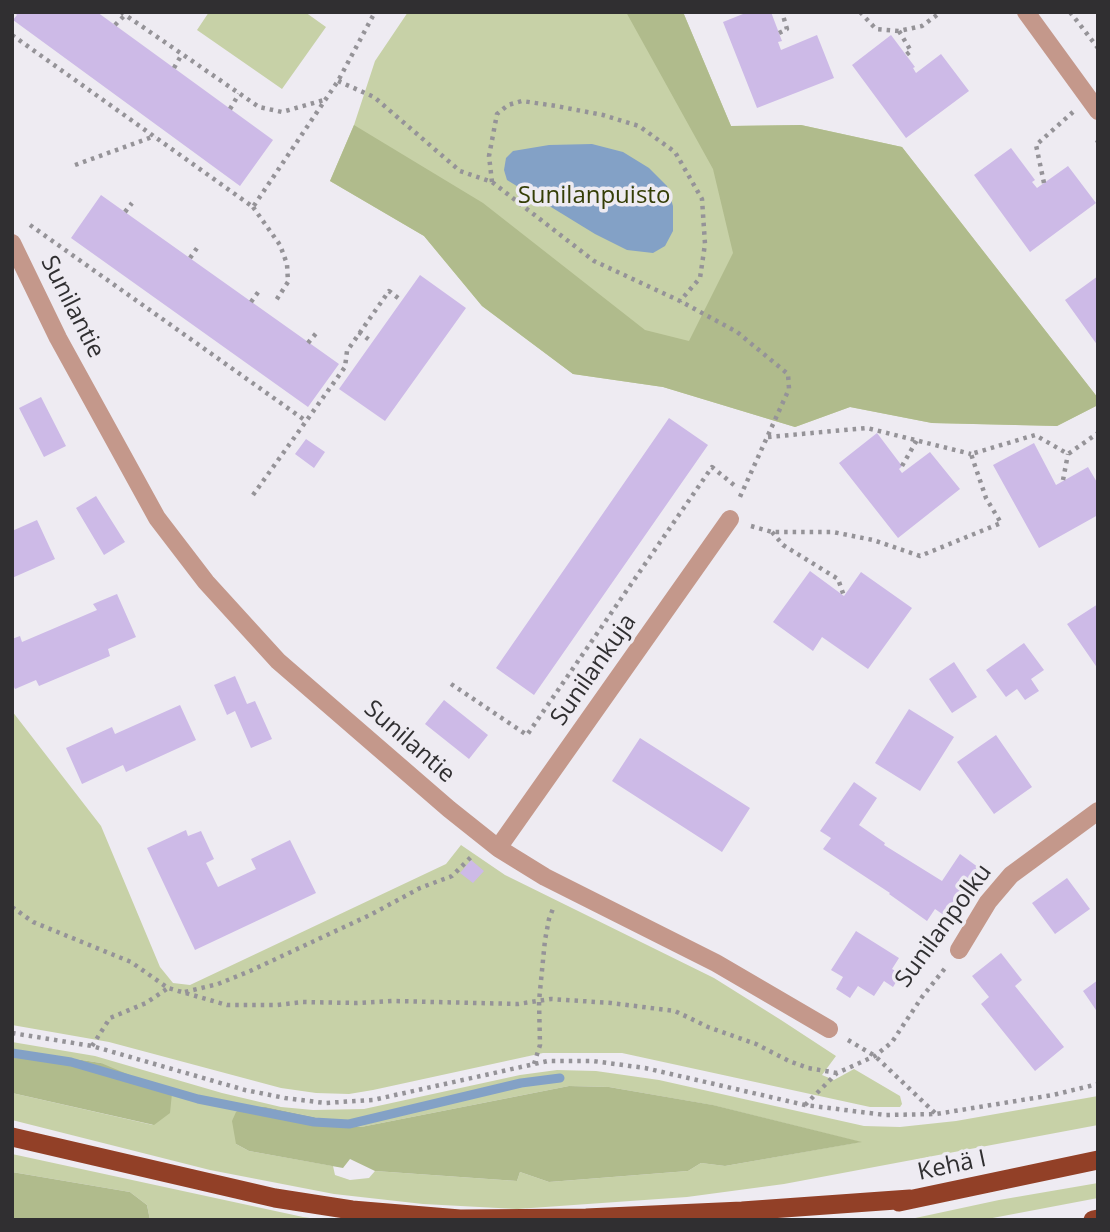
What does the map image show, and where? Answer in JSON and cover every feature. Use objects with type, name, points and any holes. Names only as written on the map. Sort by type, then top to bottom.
[{"type":"highway","points":[[12,1137],[275,1198],[352,1210],[460,1219],[612,1217],[911,1199]]},
{"type":"highway","name":"Kehä I","points":[[816,1220],[1098,1160]]},
{"type":"street","points":[[1027,12],[1092,92],[1098,111]]},
{"type":"street","name":"Sunilantie","points":[[12,243],[58,338],[157,518],[206,582],[278,661],[492,843],[563,886],[716,963],[829,1029]]},
{"type":"street","name":"Sunilankuja","points":[[492,843],[730,519]]},
{"type":"street","name":"Sunilanpolku","points":[[959,950],[988,902],[1011,875],[1098,811]]},
{"type":"path","points":[[253,207],[338,81],[374,12]]},
{"type":"path","points":[[779,33],[787,29],[782,12]]},
{"type":"path","points":[[860,12],[876,29],[899,31],[922,26],[941,12]]},
{"type":"path","points":[[1070,12],[1098,48]]},
{"type":"path","points":[[115,25],[123,14],[259,107],[282,112],[325,99]]},
{"type":"path","points":[[899,31],[911,51],[906,55]]},
{"type":"path","points":[[12,35],[253,207],[280,245],[287,264],[288,282],[275,302]]},
{"type":"path","points":[[173,68],[181,54]]},
{"type":"path","points":[[338,81],[374,97],[460,171],[492,182],[594,261],[680,300],[737,332],[788,374],[789,388],[730,519],[772,532],[833,531],[873,540],[920,556],[1001,523],[986,498],[971,454]]},
{"type":"path","points":[[230,109],[239,94]]},
{"type":"path","points":[[492,182],[489,156],[497,114],[508,106],[522,101],[555,106],[603,115],[639,126],[675,152],[702,199],[705,244],[700,278],[680,300]]},
{"type":"path","points":[[1044,183],[1036,145],[1073,112]]},
{"type":"path","points":[[75,165],[155,136]]},
{"type":"path","points":[[125,212],[132,204]]},
{"type":"path","points":[[30,225],[306,421]]},
{"type":"path","points":[[190,258],[197,248]]},
{"type":"path","points":[[251,302],[259,290]]},
{"type":"path","points":[[253,495],[345,367],[346,351],[389,290],[402,300]]},
{"type":"path","points":[[308,343],[318,331]]},
{"type":"path","points":[[359,332],[372,342]]},
{"type":"path","points":[[768,437],[867,428],[971,454],[1034,435],[1068,454]]},
{"type":"path","points":[[1063,480],[1068,454],[1098,433]]},
{"type":"path","points":[[902,466],[917,440]]},
{"type":"path","points":[[451,684],[527,735],[712,467],[734,485]]},
{"type":"path","points":[[772,532],[783,545],[838,579],[844,596]]},
{"type":"path","points":[[184,992],[218,984],[250,971],[372,914],[420,888],[452,876],[492,843]]},
{"type":"path","points":[[534,1064],[540,1045],[539,1001],[549,919],[563,886]]},
{"type":"path","points":[[12,907],[33,922],[131,962],[168,988],[227,1005],[410,1001],[518,1004],[565,999],[675,1011],[708,1027],[756,1044],[789,1061],[837,1073]]},
{"type":"path","name":"Sunilanpolku","points":[[875,1056],[892,1042],[959,950]]},
{"type":"path","points":[[92,1046],[110,1018],[146,1003],[168,988]]},
{"type":"path","points":[[829,1029],[875,1056],[936,1114]]},
{"type":"path","points":[[12,1033],[92,1046],[245,1090],[325,1102],[373,1100],[548,1061],[593,1061],[645,1068],[804,1105],[885,1115],[936,1114],[1053,1096],[1098,1084]]},
{"type":"path","points":[[804,1105],[837,1073],[875,1056]]},
{"type":"green space","points":[[209,12],[305,12],[326,27],[282,89],[197,30]]},
{"type":"green space","name":"Sunilanpuisto","points":[[408,12],[683,12],[731,126],[801,125],[902,147],[1098,398],[1098,405],[1057,426],[932,423],[850,407],[795,427],[663,387],[573,374],[482,306],[424,236],[330,181],[354,125],[375,61]]},
{"type":"green space","name":"Sunilanpuisto","points":[[626,12],[683,12],[731,126],[801,125],[902,147],[1098,398],[1098,405],[1057,426],[932,423],[850,407],[795,427],[663,387],[573,374],[482,306],[424,236],[330,181],[354,125],[483,203],[645,330],[689,341],[733,253],[713,169]]},
{"type":"green space","points":[[12,711],[101,826],[160,967],[173,983],[190,985],[446,864],[461,845],[505,875],[714,978],[781,1020],[836,1056],[822,1075],[834,1080],[854,1069],[900,1096],[902,1104],[900,1107],[870,1107],[622,1053],[543,1053],[373,1090],[349,1094],[316,1093],[281,1088],[109,1042],[12,1025]]},
{"type":"green space","points":[[12,1042],[95,1056],[222,1093],[281,1107],[313,1110],[364,1109],[520,1075],[557,1070],[596,1071],[659,1080],[864,1126],[900,1127],[956,1121],[1098,1096],[1098,1125],[784,1184],[687,1197],[517,1209],[423,1204],[334,1194],[210,1170],[12,1120],[12,1093],[153,1125],[101,1063],[12,1049]],"holes":[[[569,1086],[609,1087],[712,1105],[860,1142],[725,1166],[701,1163],[688,1171],[549,1182],[520,1172],[517,1181],[375,1171],[369,1178],[350,1180],[335,1175],[333,1166],[249,1151],[236,1144],[266,1107],[361,1127]]]},
{"type":"green space","points":[[12,1049],[101,1063],[172,1093],[170,1113],[154,1125],[12,1093]]},
{"type":"green space","points":[[569,1086],[609,1087],[713,1105],[862,1142],[725,1166],[701,1163],[688,1171],[549,1182],[520,1172],[517,1181],[375,1171],[350,1159],[343,1168],[249,1151],[236,1144],[232,1121],[236,1112],[242,1108],[266,1107],[361,1127]]},
{"type":"green space","points":[[12,1154],[324,1220],[150,1220],[147,1205],[130,1192],[12,1172]]},
{"type":"green space","points":[[12,1172],[130,1192],[147,1205],[150,1220],[12,1220]]},
{"type":"green space","points":[[1098,1183],[1098,1198],[982,1220],[906,1220],[999,1200]]},
{"type":"water","points":[[592,144],[623,152],[649,168],[667,186],[673,206],[673,231],[665,246],[653,253],[627,250],[595,234],[507,180],[504,170],[506,158],[513,151],[549,145]]},
{"type":"building","points":[[14,12],[97,12],[273,140],[240,186],[13,20],[17,15]]},
{"type":"building","points":[[748,12],[771,12],[782,41],[778,42],[781,50],[817,35],[834,78],[757,108],[723,22]]},
{"type":"building","points":[[891,35],[915,67],[913,68],[916,73],[941,54],[969,91],[906,138],[852,65]]},
{"type":"building","points":[[1011,148],[1035,180],[1032,182],[1037,188],[1068,166],[1096,203],[1030,252],[974,175]]},
{"type":"building","points":[[101,195],[339,364],[308,407],[71,238]]},
{"type":"building","points":[[420,275],[466,308],[385,421],[339,389]]},
{"type":"building","points":[[1098,276],[1098,346],[1065,300]]},
{"type":"building","points":[[41,397],[66,446],[44,457],[19,408]]},
{"type":"building","points":[[669,418],[708,445],[534,695],[496,668]]},
{"type":"building","points":[[877,433],[902,466],[899,469],[902,473],[930,452],[960,489],[898,538],[839,463]]},
{"type":"building","points":[[306,439],[325,452],[314,468],[295,454]]},
{"type":"building","points":[[1034,443],[1056,485],[1088,467],[1098,484],[1098,515],[1039,548],[993,465]]},
{"type":"building","points":[[96,496],[125,542],[104,555],[76,508]]},
{"type":"building","points":[[37,520],[55,559],[12,578],[12,531]]},
{"type":"building","points":[[810,571],[844,596],[861,572],[912,608],[868,669],[822,637],[813,651],[773,622]]},
{"type":"building","points":[[117,594],[136,637],[108,649],[110,656],[39,686],[36,680],[15,689],[12,683],[12,639],[20,636],[22,642],[97,610],[93,604]]},
{"type":"building","points":[[1098,604],[1098,669],[1067,624]]},
{"type":"building","points":[[1024,643],[1044,670],[1031,679],[1039,691],[1025,700],[1017,689],[1006,697],[986,670]]},
{"type":"building","points":[[954,662],[977,697],[952,713],[929,679]]},
{"type":"building","points":[[235,676],[247,704],[255,701],[272,739],[251,748],[235,711],[227,715],[214,685]]},
{"type":"building","points":[[444,700],[488,735],[469,759],[425,724]]},
{"type":"building","points":[[180,705],[196,740],[126,772],[123,765],[82,784],[66,748],[112,727],[115,734]]},
{"type":"building","points":[[909,709],[954,737],[920,791],[875,763]]},
{"type":"building","points":[[996,735],[1032,787],[994,814],[957,762]]},
{"type":"building","points":[[640,738],[750,808],[722,852],[612,781]]},
{"type":"building","points":[[854,782],[877,798],[859,825],[885,843],[884,845],[942,881],[960,854],[982,870],[948,918],[935,909],[927,921],[823,849],[831,838],[820,831]]},
{"type":"building","points":[[186,830],[188,836],[201,831],[214,859],[206,863],[218,887],[256,869],[251,859],[290,840],[316,893],[195,950],[147,848]]},
{"type":"building","points":[[471,860],[484,871],[473,883],[460,873]]},
{"type":"building","points":[[1067,878],[1090,909],[1055,934],[1032,903]]},
{"type":"building","points":[[856,931],[899,958],[892,969],[901,974],[893,987],[884,981],[874,996],[858,986],[850,998],[836,989],[843,977],[831,970]]},
{"type":"building","points":[[1001,953],[1022,980],[1015,986],[1064,1047],[1035,1071],[981,1004],[989,997],[972,976]]},
{"type":"building","points":[[1098,980],[1098,1013],[1083,991]]},
{"type":"waterway","points":[[12,1053],[71,1062],[198,1099],[314,1122],[349,1124],[521,1083],[560,1078]]}]
